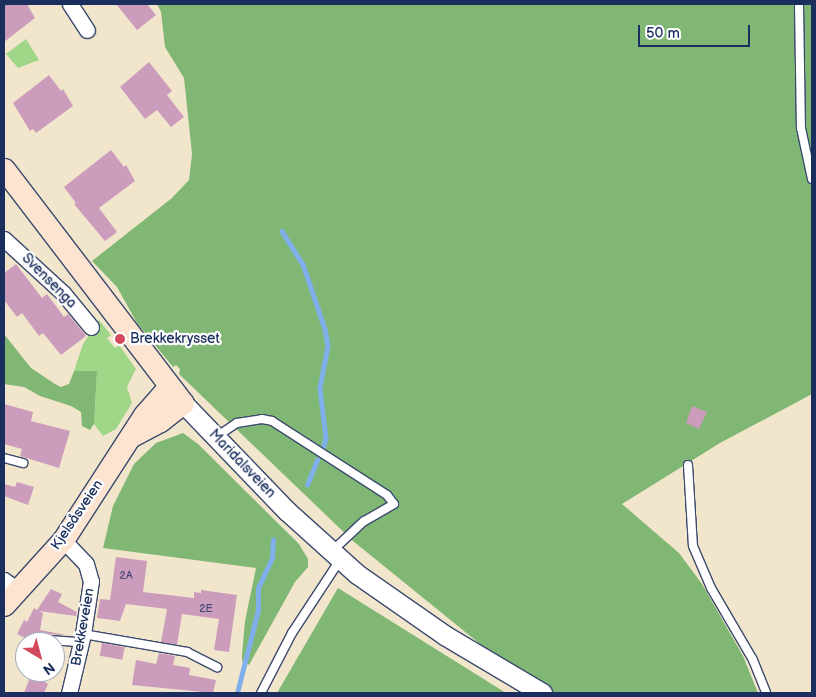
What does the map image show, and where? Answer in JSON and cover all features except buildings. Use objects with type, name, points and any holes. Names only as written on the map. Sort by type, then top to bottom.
[{"type":"main road","name":"Maridalsveien","points":[[4,169],[183,403]]},
{"type":"main road","name":"Kjelsåsveien","points":[[8,592],[63,540],[149,407],[169,386]]},
{"type":"main road","name":"Kjelsåsveien","points":[[132,436],[160,421],[183,403]]},
{"type":"street","points":[[70,4],[87,30]]},
{"type":"street","name":"Svensenga","points":[[4,239],[63,293],[91,327]]},
{"type":"street","name":"Maridalsveien","points":[[183,403],[335,556],[425,623],[542,693]]},
{"type":"street","name":"Brekkeveien","points":[[63,540],[89,572],[91,589],[69,693]]},
{"type":"lane","points":[[799,4],[801,128],[812,178]]},
{"type":"lane","points":[[216,437],[237,423],[262,419],[272,422],[387,495],[394,504],[364,521],[335,556],[261,693]]},
{"type":"lane","points":[[4,458],[23,463]]},
{"type":"lane","points":[[688,465],[693,546],[711,588],[753,660],[766,693]]},
{"type":"lane","points":[[65,639],[82,638],[187,652],[217,667]]},
{"type":"green space","points":[[157,4],[812,4],[812,394],[720,443],[622,504],[679,553],[702,584],[743,656],[758,693],[555,693],[522,678],[353,541],[179,374],[180,369],[176,365],[173,367],[137,323],[117,287],[92,261],[172,198],[189,180],[192,154],[184,78],[165,47],[161,12]]},
{"type":"green space","points":[[26,39],[39,60],[18,68],[6,54]]},
{"type":"green space","points":[[99,320],[111,335],[107,338],[115,348],[119,345],[136,369],[127,387],[132,403],[116,429],[103,436],[94,424],[97,371],[74,371],[83,344]]},
{"type":"green space","points":[[4,334],[31,368],[61,387],[69,384],[74,371],[97,371],[94,424],[90,430],[82,426],[81,412],[71,406],[40,396],[24,387],[4,384]]},
{"type":"green space","points":[[183,433],[198,444],[299,544],[308,559],[308,567],[295,582],[249,665],[242,661],[242,654],[245,621],[256,568],[103,548],[113,506],[134,464],[156,443]]},
{"type":"green space","points":[[338,588],[506,693],[277,693]]},
{"type":"waterway","points":[[282,231],[303,264],[325,329],[328,346],[320,388],[326,438],[324,446]]},
{"type":"waterway","points":[[307,485],[317,460]]},
{"type":"waterway","points":[[237,693],[258,610],[258,588],[272,558],[273,540]]},
{"type":"place","name":"Brekkekrysset","points":[[120,339]]}]
